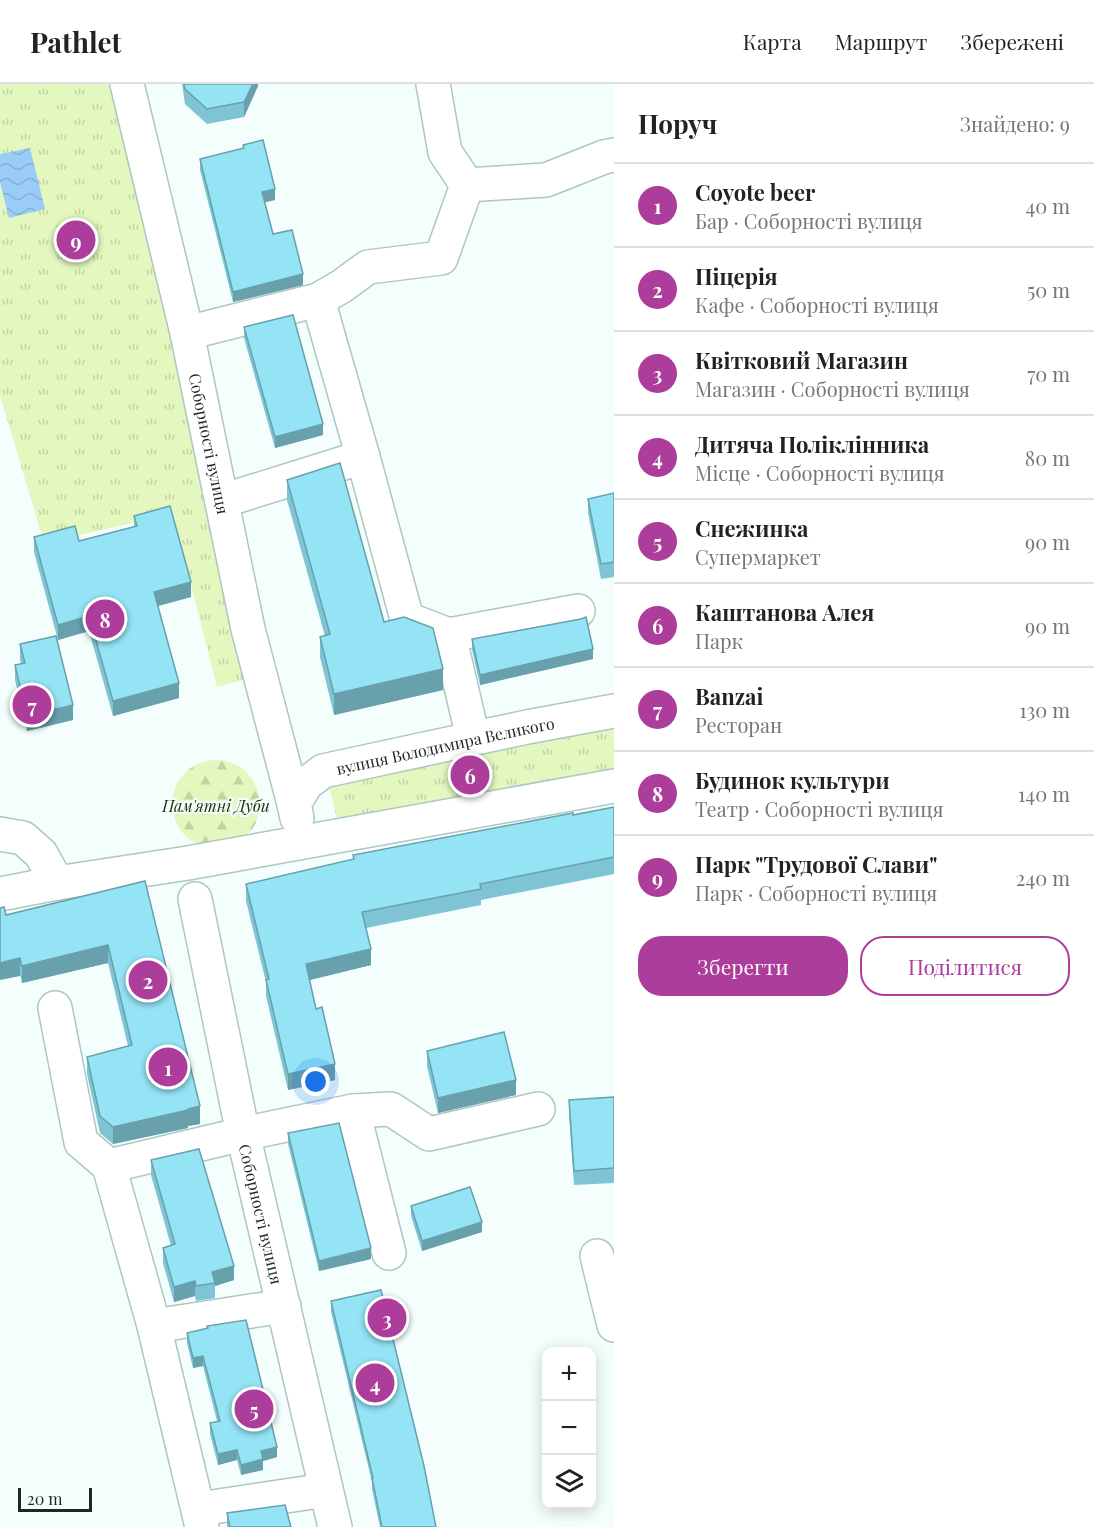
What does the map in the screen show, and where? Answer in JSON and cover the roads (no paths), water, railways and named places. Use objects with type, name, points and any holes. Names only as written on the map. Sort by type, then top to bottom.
[{"type":"street","name":"Соборності вулиця","points":[[127,84],[187,333],[248,629],[294,804]]},
{"type":"street","points":[[433,84],[445,152],[467,185]]},
{"type":"street","points":[[467,185],[546,180],[614,155]]},
{"type":"street","points":[[187,333],[318,300],[368,267],[441,258],[467,185]]},
{"type":"street","points":[[318,300],[407,619],[449,635],[578,611]]},
{"type":"street","points":[[222,501],[363,457]]},
{"type":"street","points":[[449,635],[473,738]]},
{"type":"street","name":"вулиця Володимира Великого","points":[[294,804],[306,784],[323,771],[473,738],[614,711]]},
{"type":"street","points":[[0,894],[183,864],[614,786]]},
{"type":"street","points":[[294,804],[302,843]]},
{"type":"street","points":[[0,834],[23,838],[41,854],[57,884]]},
{"type":"street","name":"Соборності вулиця","points":[[195,899],[243,1134],[335,1527]]},
{"type":"street","points":[[55,1008],[81,1142],[109,1166],[154,1326],[201,1518],[326,1490]]},
{"type":"street","points":[[109,1166],[352,1111],[392,1109],[429,1134],[538,1109]]},
{"type":"street","points":[[352,1111],[389,1253]]},
{"type":"street","points":[[597,1256],[614,1325]]},
{"type":"street","points":[[154,1326],[284,1306]]},
{"type":"water","points":[[30,148],[45,209],[9,218],[0,182],[0,154]]},
{"type":"place","name":"Парк \"Трудової Слави\"","points":[[76,240]]},
{"type":"place","name":"Будинок культури","points":[[105,619]]},
{"type":"place","name":"Banzai","points":[[32,705]]},
{"type":"place","name":"Каштанова Алея","points":[[470,775]]},
{"type":"place","name":"Піцерія","points":[[148,980]]},
{"type":"place","name":"Coyote beer","points":[[168,1067]]},
{"type":"place","name":"Квітковий Магазин","points":[[387,1318]]},
{"type":"place","name":"Дитяча Поліклінника","points":[[375,1383]]},
{"type":"place","name":"Снежинка","points":[[254,1409]]},
{"type":"park label","name":"Пам'ятні Дуби","points":[[216,805]]}]
